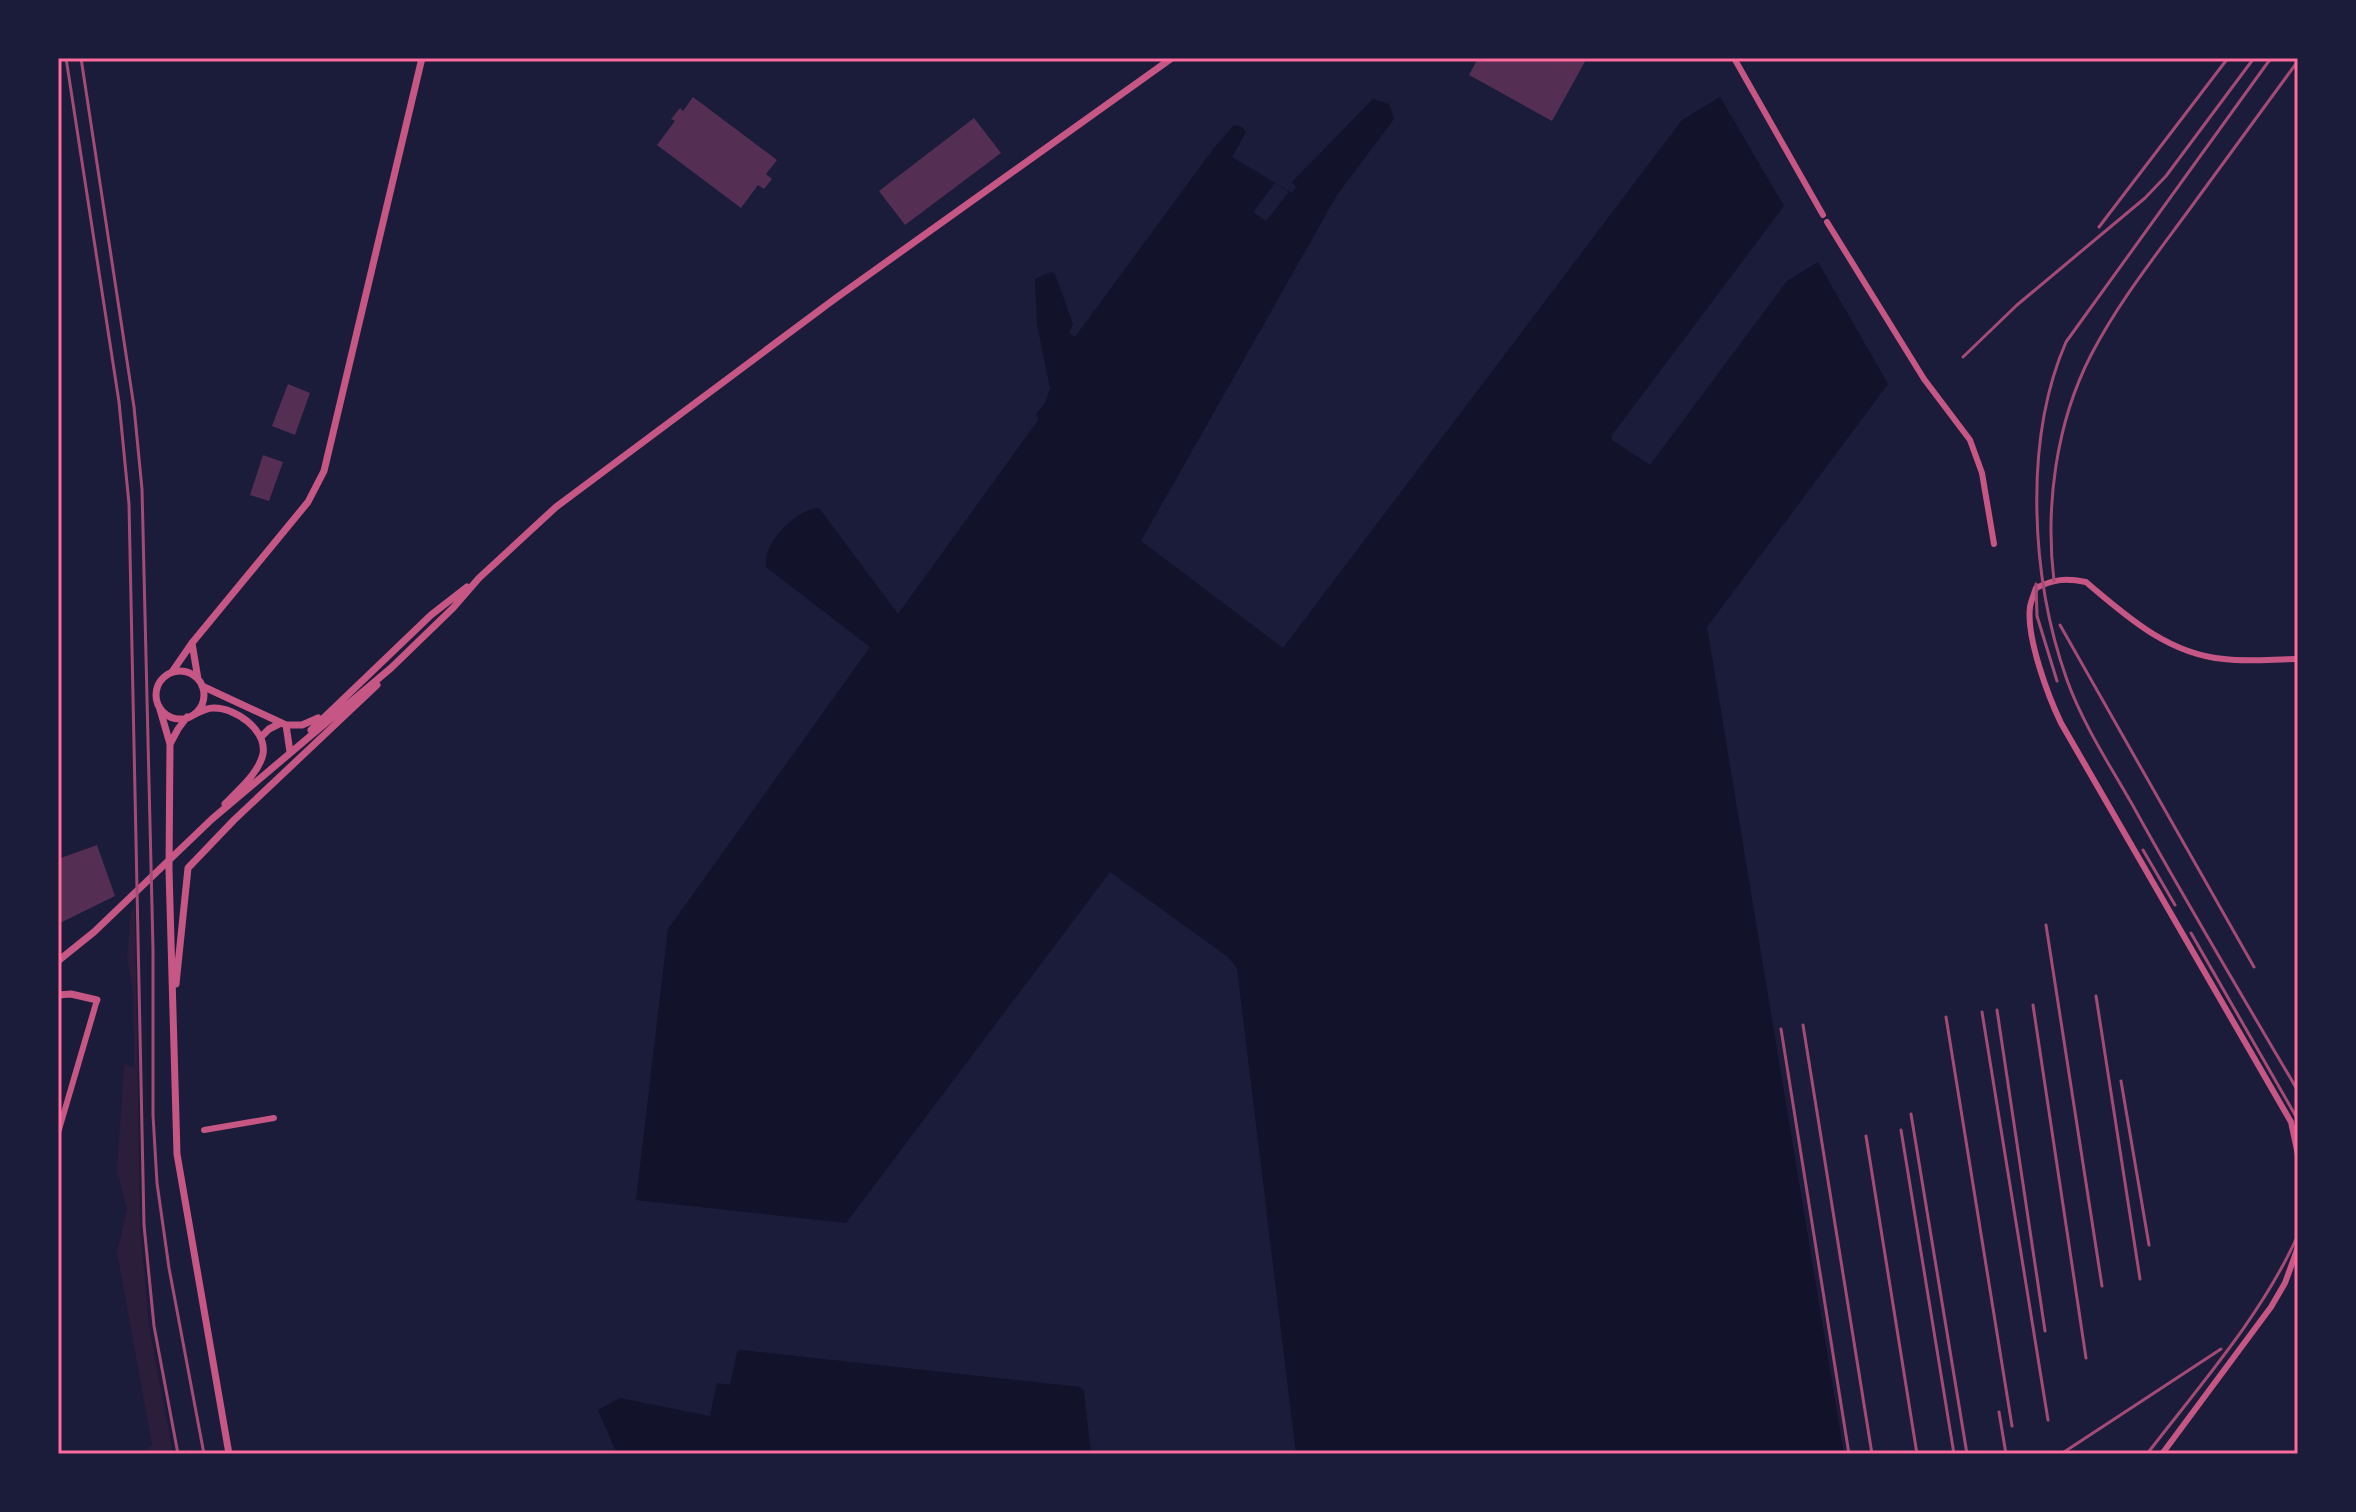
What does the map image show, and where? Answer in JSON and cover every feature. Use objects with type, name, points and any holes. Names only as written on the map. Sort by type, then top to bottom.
[{"type":"street","points":[[229,1454],[177,1154],[169,870],[170,744],[156,696],[162,679],[172,672],[192,643],[308,502],[324,471],[422,58]]},
{"type":"street","points":[[299,744],[327,713],[431,615],[479,578],[556,507],[836,298],[1172,58]]},
{"type":"street","points":[[1734,58],[1825,218],[1924,379],[1970,440],[1982,473],[1994,544]]},
{"type":"street","points":[[212,819],[391,668],[479,578]]},
{"type":"street","points":[[2298,659],[2226,660],[2190,650],[2145,630],[2086,582],[2054,580],[2036,588],[2030,605],[2030,626],[2048,696],[2061,723],[2291,1122],[2298,1155]]},
{"type":"street","points":[[170,744],[204,699],[192,643]]},
{"type":"street","points":[[173,1004],[188,868],[224,829],[375,687],[391,668]]},
{"type":"street","points":[[172,672],[187,672],[200,683],[283,724],[290,752]]},
{"type":"street","points":[[58,961],[94,932],[212,819],[254,772],[262,757],[261,737],[247,722],[226,710],[212,708],[191,716],[171,717],[159,706]]},
{"type":"street","points":[[261,737],[269,729],[283,724],[302,725],[327,713]]},
{"type":"street","points":[[169,870],[188,868]]},
{"type":"street","points":[[58,995],[71,994],[97,1000],[62,1108],[58,1133]]},
{"type":"street","points":[[204,1130],[274,1118]]},
{"type":"street","points":[[2162,1454],[2271,1307],[2285,1283],[2298,1247]]},
{"type":"shaded area","points":[[1720,97],[1784,206],[1612,435],[1612,440],[1650,465],[1787,281],[1818,262],[1888,384],[1707,627],[1844,1454],[1296,1454],[1237,968],[1228,957],[1110,872],[846,1223],[636,1200],[668,929],[870,647],[766,567],[769,548],[782,529],[800,514],[819,508],[898,614],[1039,419],[1036,414],[1045,403],[1050,388],[1037,324],[1035,279],[1051,272],[1055,274],[1073,324],[1069,333],[1075,337],[1234,125],[1246,132],[1232,157],[1292,193],[1296,187],[1292,182],[1373,99],[1389,104],[1394,119],[1337,195],[1141,541],[1283,648],[1682,120]]},
{"type":"shaded area","points":[[135,907],[140,1224],[149,1326],[173,1454],[148,1454],[146,1450],[152,1445],[117,1252],[127,1210],[117,1171],[124,1064],[134,1067],[133,994],[127,956],[131,910]]},
{"type":"shaded area","points":[[737,1352],[1080,1387],[1084,1391],[1091,1454],[617,1454],[598,1410],[620,1398],[710,1416],[717,1383],[730,1385]]},
{"type":"pier","points":[[1275,183],[1289,192],[1266,221],[1253,212]]},
{"type":"building","points":[[1478,58],[1587,58],[1552,121],[1469,75]]},
{"type":"building","points":[[693,97],[777,160],[766,174],[772,179],[764,189],[758,185],[741,208],[657,145],[675,121],[671,119],[680,108],[683,111]]},
{"type":"building","points":[[974,118],[1001,153],[905,225],[879,191]]},
{"type":"building","points":[[288,384],[310,393],[295,435],[272,426]]},
{"type":"building","points":[[263,455],[283,462],[269,501],[250,495]]},
{"type":"building","points":[[97,845],[115,896],[58,924],[58,859]]},
{"type":"railway","points":[[66,58],[119,402],[129,504],[144,1225],[154,1326],[178,1454]]},
{"type":"railway","points":[[81,58],[134,407],[142,489],[153,949],[153,1115],[157,1183],[169,1268],[204,1454]]},
{"type":"railway","points":[[2099,227],[2228,58]]},
{"type":"railway","points":[[1963,357],[2017,305],[2145,198],[2166,176],[2254,58]]},
{"type":"railway","points":[[2271,58],[2066,342],[2052,381],[2043,422],[2037,510],[2040,555],[2055,641],[2082,715],[2298,1091]]},
{"type":"railway","points":[[2054,581],[2051,524],[2056,465],[2069,408],[2091,355],[2136,283],[2298,61]]},
{"type":"railway","points":[[2036,584],[2037,616],[2057,681]]},
{"type":"railway","points":[[2060,625],[2254,967]]},
{"type":"railway","points":[[2143,850],[2175,905]]},
{"type":"railway","points":[[2046,925],[2102,1286]]},
{"type":"railway","points":[[2191,933],[2298,1120]]},
{"type":"railway","points":[[2096,996],[2140,1279]]},
{"type":"railway","points":[[2033,1005],[2086,1358]]},
{"type":"railway","points":[[1997,1010],[2045,1331]]},
{"type":"railway","points":[[1982,1012],[2048,1420]]},
{"type":"railway","points":[[1946,1017],[2012,1426]]},
{"type":"railway","points":[[1803,1025],[1872,1454]]},
{"type":"railway","points":[[1781,1029],[1849,1454]]},
{"type":"railway","points":[[2121,1081],[2149,1245]]},
{"type":"railway","points":[[1911,1114],[1967,1454]]},
{"type":"railway","points":[[1901,1130],[1954,1454]]},
{"type":"railway","points":[[1866,1136],[1917,1454]]},
{"type":"railway","points":[[2147,1454],[2248,1321],[2298,1235]]},
{"type":"railway","points":[[2061,1454],[2221,1349]]},
{"type":"railway","points":[[1999,1412],[2006,1454]]}]
